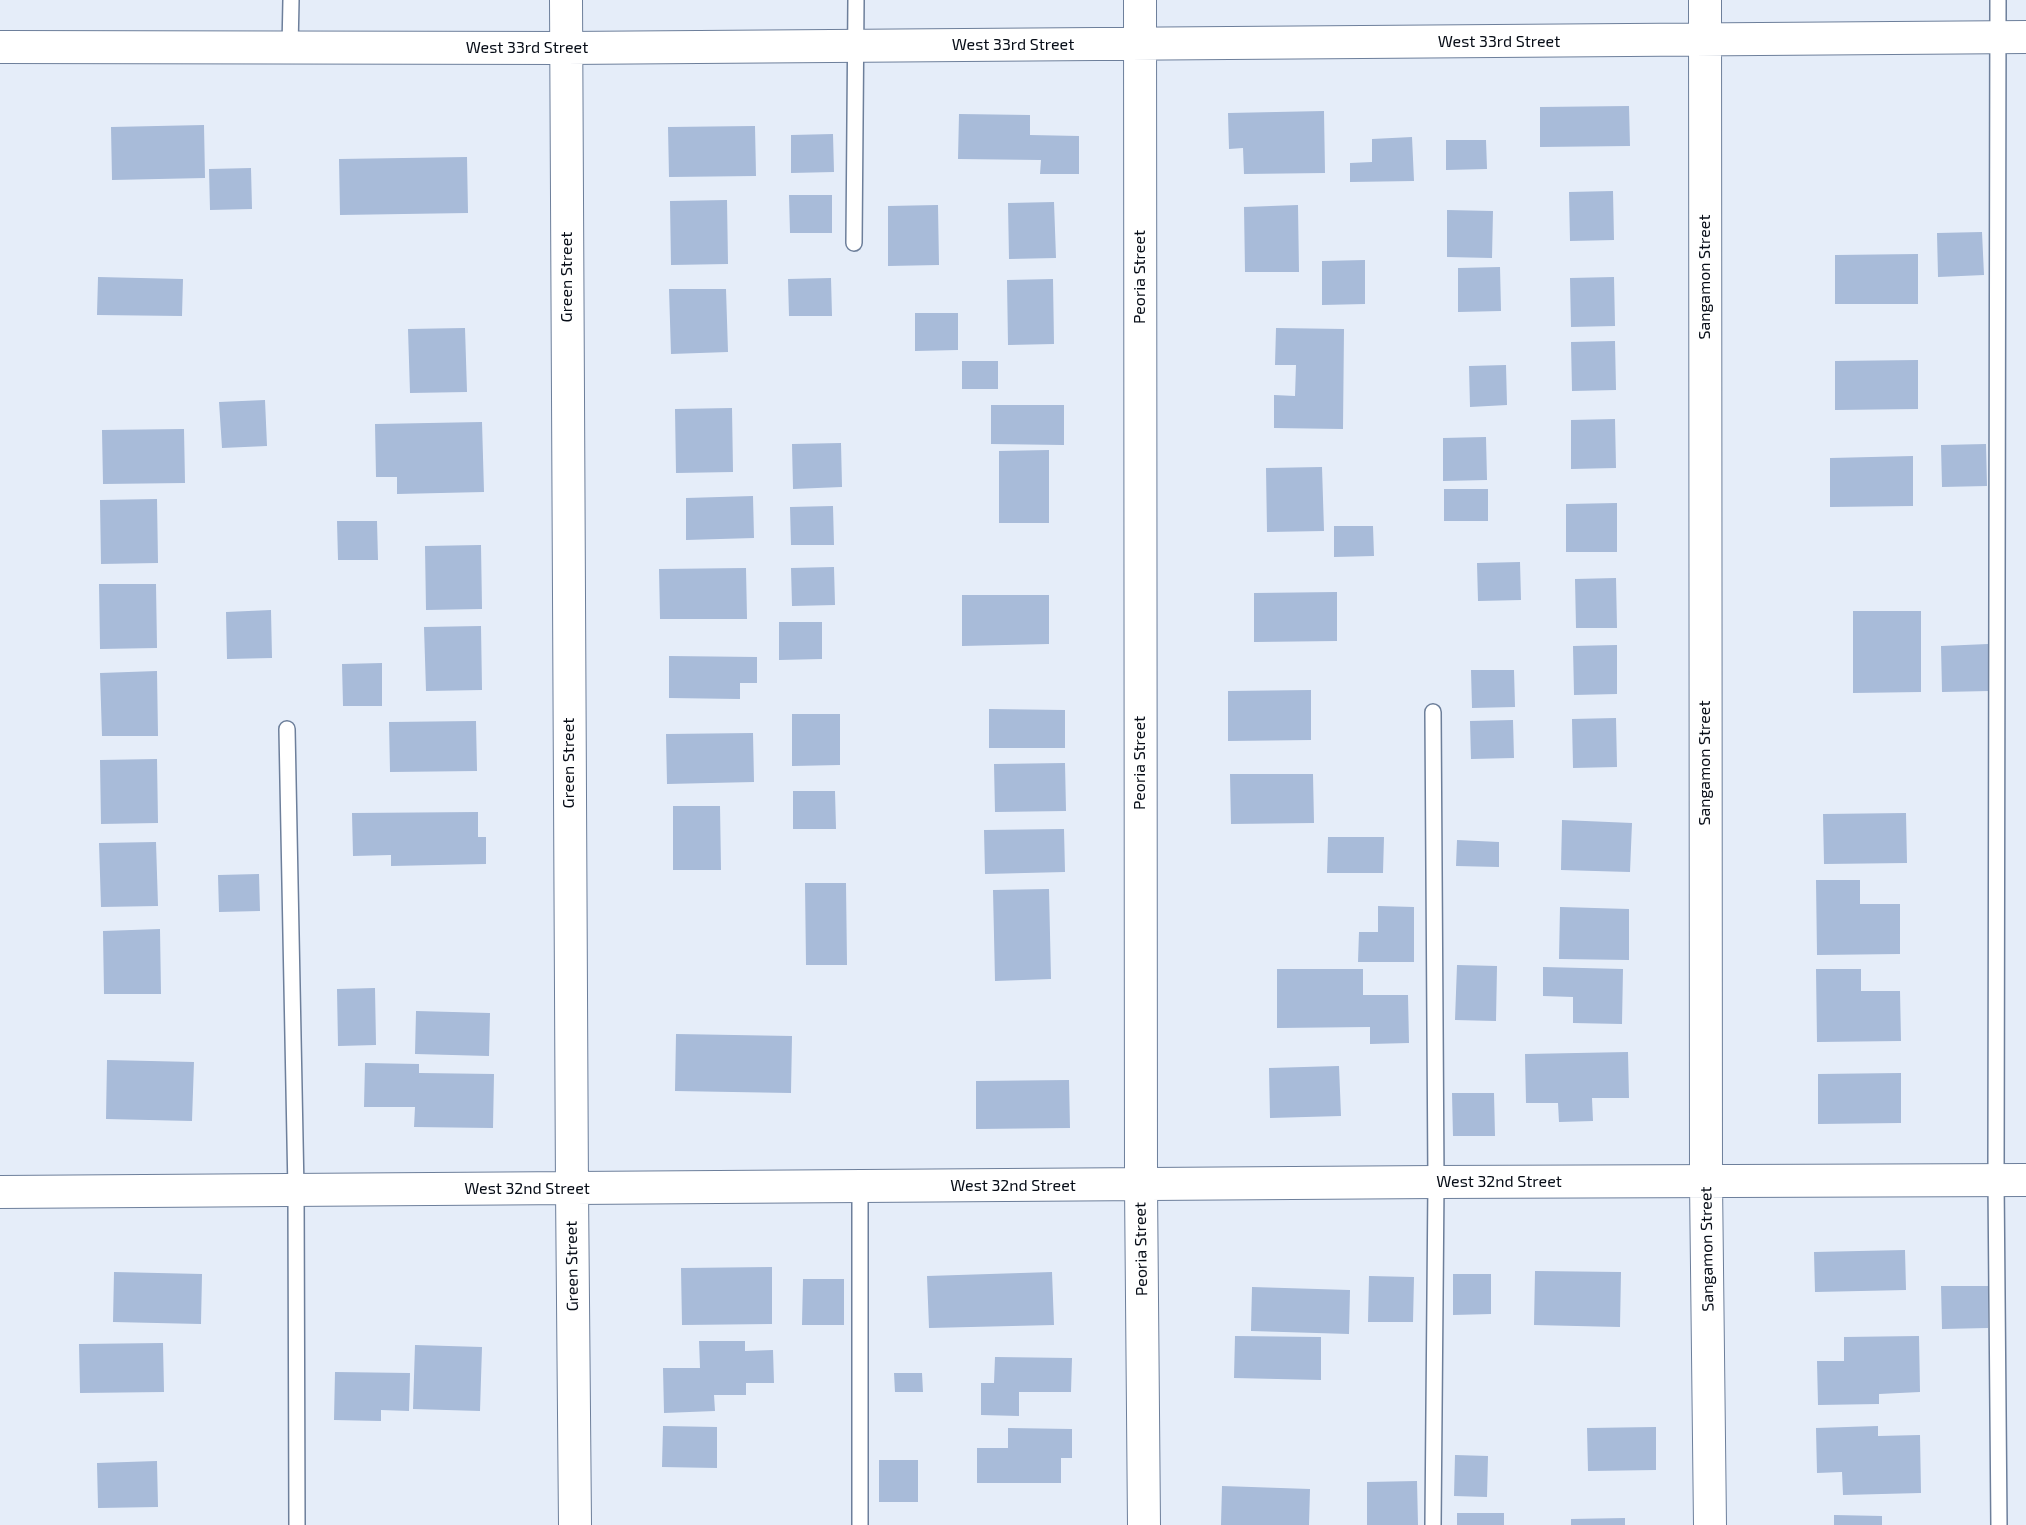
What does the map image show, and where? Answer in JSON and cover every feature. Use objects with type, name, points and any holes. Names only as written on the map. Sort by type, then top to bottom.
[{"type":"street","name":"Green Street","points":[[566,0],[575,1525]]},
{"type":"street","name":"Peoria Street","points":[[1140,0],[1141,1185],[1144,1525]]},
{"type":"street","name":"Sangamon Street","points":[[1705,0],[1706,1182],[1710,1525]]},
{"type":"street","name":"West 33rd Street","points":[[0,47],[566,48],[2012,37]]},
{"type":"street","name":"West 32nd Street","points":[[0,1192],[2011,1180]]},
{"type":"lane","points":[[290,48],[291,0]]},
{"type":"lane","points":[[854,243],[856,0]]},
{"type":"lane","points":[[1998,0],[2012,37],[2011,1180],[1999,1525]]},
{"type":"lane","points":[[1433,712],[1436,1182],[1433,1525]]},
{"type":"lane","points":[[287,729],[296,1191],[297,1525]]},
{"type":"lane","points":[[860,1187],[860,1525]]},
{"type":"building","points":[[1629,106],[1630,146],[1540,147],[1540,107]]},
{"type":"building","points":[[1324,111],[1325,173],[1244,174],[1243,148],[1229,149],[1228,113]]},
{"type":"building","points":[[959,114],[1030,115],[1030,135],[1079,136],[1079,174],[1040,174],[1041,160],[958,159]]},
{"type":"building","points":[[204,125],[205,178],[112,180],[111,127]]},
{"type":"building","points":[[755,126],[756,176],[669,177],[668,127]]},
{"type":"building","points":[[833,134],[834,172],[791,173],[791,135]]},
{"type":"building","points":[[1412,137],[1414,181],[1350,182],[1350,163],[1372,162],[1372,139]]},
{"type":"building","points":[[1446,140],[1486,140],[1487,169],[1446,170]]},
{"type":"building","points":[[467,157],[468,213],[340,215],[339,159]]},
{"type":"building","points":[[251,168],[252,209],[210,210],[209,169]]},
{"type":"building","points":[[1613,191],[1614,240],[1570,241],[1569,192]]},
{"type":"building","points":[[789,195],[832,195],[832,233],[790,233]]},
{"type":"building","points":[[727,200],[728,264],[671,265],[670,201]]},
{"type":"building","points":[[1054,202],[1056,258],[1009,259],[1008,203]]},
{"type":"building","points":[[938,205],[939,265],[888,266],[888,206]]},
{"type":"building","points":[[1298,205],[1299,272],[1245,272],[1244,207]]},
{"type":"building","points":[[1447,210],[1493,211],[1492,258],[1447,257]]},
{"type":"building","points":[[1982,232],[1984,275],[1938,277],[1937,233]]},
{"type":"building","points":[[1918,254],[1918,304],[1835,304],[1835,255]]},
{"type":"building","points":[[1365,260],[1365,304],[1322,305],[1322,261]]},
{"type":"building","points":[[1500,267],[1501,311],[1458,312],[1458,268]]},
{"type":"building","points":[[98,277],[183,279],[182,316],[97,315]]},
{"type":"building","points":[[1614,277],[1615,326],[1571,327],[1570,278]]},
{"type":"building","points":[[831,278],[832,316],[789,316],[788,279]]},
{"type":"building","points":[[1053,279],[1054,344],[1008,345],[1007,280]]},
{"type":"building","points":[[669,289],[726,289],[728,352],[671,354]]},
{"type":"building","points":[[915,313],[958,313],[958,350],[915,351]]},
{"type":"building","points":[[465,328],[467,392],[410,393],[408,329]]},
{"type":"building","points":[[1276,328],[1344,329],[1343,429],[1274,428],[1274,395],[1295,396],[1296,365],[1275,365]]},
{"type":"building","points":[[1615,341],[1616,390],[1572,391],[1571,342]]},
{"type":"building","points":[[1918,360],[1918,409],[1835,410],[1835,361]]},
{"type":"building","points":[[962,361],[998,361],[998,389],[962,389]]},
{"type":"building","points":[[1506,365],[1507,405],[1470,407],[1469,366]]},
{"type":"building","points":[[265,400],[267,446],[222,448],[219,402]]},
{"type":"building","points":[[991,405],[1064,405],[1064,445],[991,444]]},
{"type":"building","points":[[732,408],[733,472],[676,473],[675,409]]},
{"type":"building","points":[[1615,419],[1616,468],[1571,469],[1571,420]]},
{"type":"building","points":[[482,422],[484,492],[397,494],[397,477],[376,477],[375,424]]},
{"type":"building","points":[[184,429],[185,483],[103,484],[102,430]]},
{"type":"building","points":[[1486,437],[1487,480],[1443,481],[1443,438]]},
{"type":"building","points":[[841,443],[842,487],[793,489],[792,444]]},
{"type":"building","points":[[1986,444],[1987,486],[1942,487],[1941,445]]},
{"type":"building","points":[[1049,450],[1049,523],[999,523],[999,451]]},
{"type":"building","points":[[1913,456],[1913,506],[1830,507],[1830,458]]},
{"type":"building","points":[[1322,467],[1324,531],[1267,532],[1266,468]]},
{"type":"building","points":[[1444,489],[1488,489],[1488,521],[1444,521]]},
{"type":"building","points":[[753,496],[754,538],[686,540],[686,498]]},
{"type":"building","points":[[157,499],[158,563],[101,564],[100,500]]},
{"type":"building","points":[[1617,503],[1617,552],[1566,552],[1566,504]]},
{"type":"building","points":[[833,506],[834,545],[791,545],[790,507]]},
{"type":"building","points":[[337,521],[377,521],[378,560],[338,560]]},
{"type":"building","points":[[1334,526],[1373,526],[1374,556],[1334,557]]},
{"type":"building","points":[[481,545],[482,609],[426,610],[425,546]]},
{"type":"building","points":[[1520,562],[1521,600],[1478,601],[1477,563]]},
{"type":"building","points":[[834,567],[835,605],[792,606],[791,568]]},
{"type":"building","points":[[746,568],[747,619],[660,619],[659,569]]},
{"type":"building","points":[[1616,578],[1617,628],[1576,628],[1575,579]]},
{"type":"building","points":[[99,584],[156,584],[157,648],[100,649]]},
{"type":"building","points":[[1337,592],[1337,641],[1254,642],[1254,593]]},
{"type":"building","points":[[962,595],[1049,595],[1049,644],[962,646]]},
{"type":"building","points":[[271,610],[272,658],[227,659],[226,612]]},
{"type":"building","points":[[1853,611],[1921,611],[1921,692],[1853,693]]},
{"type":"building","points":[[779,622],[822,622],[822,659],[779,660]]},
{"type":"building","points":[[481,626],[482,690],[426,691],[424,627]]},
{"type":"building","points":[[1988,644],[1989,691],[1942,692],[1941,646]]},
{"type":"building","points":[[1617,645],[1617,694],[1574,695],[1573,646]]},
{"type":"building","points":[[669,656],[757,657],[757,683],[740,683],[740,699],[669,698]]},
{"type":"building","points":[[382,663],[382,706],[343,706],[342,664]]},
{"type":"building","points":[[1471,670],[1514,670],[1515,707],[1472,708]]},
{"type":"building","points":[[157,671],[158,736],[102,736],[100,673]]},
{"type":"building","points":[[1311,690],[1311,740],[1228,741],[1228,691]]},
{"type":"building","points":[[989,709],[1065,710],[1065,748],[989,748]]},
{"type":"building","points":[[792,714],[840,714],[840,765],[792,766]]},
{"type":"building","points":[[1616,718],[1617,767],[1573,768],[1572,719]]},
{"type":"building","points":[[1513,720],[1514,758],[1471,759],[1470,721]]},
{"type":"building","points":[[476,721],[477,771],[390,772],[389,722]]},
{"type":"building","points":[[753,733],[754,782],[667,784],[666,734]]},
{"type":"building","points":[[157,759],[158,823],[101,824],[100,760]]},
{"type":"building","points":[[1065,763],[1066,811],[995,812],[994,764]]},
{"type":"building","points":[[1230,774],[1313,774],[1314,823],[1231,824]]},
{"type":"building","points":[[793,791],[835,791],[836,829],[793,829]]},
{"type":"building","points":[[673,806],[720,806],[721,870],[673,870]]},
{"type":"building","points":[[478,812],[478,837],[486,837],[486,864],[391,866],[391,855],[353,856],[352,813]]},
{"type":"building","points":[[1906,813],[1907,863],[1824,864],[1823,814]]},
{"type":"building","points":[[1562,820],[1632,823],[1630,872],[1561,870]]},
{"type":"building","points":[[1064,829],[1065,872],[985,874],[984,830]]},
{"type":"building","points":[[1328,837],[1384,837],[1383,873],[1327,873]]},
{"type":"building","points":[[1457,840],[1499,842],[1499,867],[1456,866]]},
{"type":"building","points":[[156,842],[158,906],[101,907],[99,843]]},
{"type":"building","points":[[259,874],[260,911],[219,912],[218,875]]},
{"type":"building","points":[[1816,880],[1860,880],[1860,904],[1900,904],[1900,954],[1817,955]]},
{"type":"building","points":[[805,883],[846,883],[847,965],[806,965]]},
{"type":"building","points":[[1049,889],[1051,979],[995,981],[993,890]]},
{"type":"building","points":[[1378,906],[1414,907],[1414,962],[1358,962],[1359,932],[1378,932]]},
{"type":"building","points":[[1560,907],[1629,909],[1629,960],[1559,959]]},
{"type":"building","points":[[160,929],[161,994],[104,994],[103,931]]},
{"type":"building","points":[[1457,965],[1497,966],[1496,1021],[1455,1020]]},
{"type":"building","points":[[1543,967],[1623,969],[1622,1024],[1573,1023],[1573,997],[1543,996]]},
{"type":"building","points":[[1277,969],[1363,969],[1363,995],[1408,995],[1409,1043],[1370,1044],[1370,1027],[1277,1028]]},
{"type":"building","points":[[1816,969],[1861,969],[1861,991],[1900,991],[1901,1041],[1817,1042]]},
{"type":"building","points":[[375,988],[376,1045],[338,1046],[337,989]]},
{"type":"building","points":[[416,1011],[490,1013],[489,1056],[415,1054]]},
{"type":"building","points":[[676,1034],[792,1036],[791,1093],[675,1091]]},
{"type":"building","points":[[1628,1052],[1629,1098],[1592,1098],[1593,1121],[1559,1122],[1558,1103],[1526,1103],[1525,1054]]},
{"type":"building","points":[[107,1060],[194,1062],[192,1121],[106,1119]]},
{"type":"building","points":[[365,1063],[419,1064],[419,1073],[494,1074],[493,1128],[414,1127],[415,1107],[364,1107]]},
{"type":"building","points":[[1339,1066],[1341,1116],[1270,1118],[1269,1068]]},
{"type":"building","points":[[1901,1073],[1901,1123],[1818,1124],[1818,1074]]},
{"type":"building","points":[[1069,1080],[1070,1128],[976,1129],[976,1081]]},
{"type":"building","points":[[1452,1093],[1494,1093],[1495,1136],[1453,1136]]},
{"type":"building","points":[[1905,1250],[1906,1290],[1815,1292],[1814,1252]]},
{"type":"building","points":[[772,1267],[772,1324],[682,1325],[681,1268]]},
{"type":"building","points":[[1535,1271],[1621,1272],[1620,1327],[1534,1325]]},
{"type":"building","points":[[114,1272],[202,1274],[201,1324],[113,1322]]},
{"type":"building","points":[[1052,1272],[1054,1325],[929,1328],[927,1276]]},
{"type":"building","points":[[1453,1274],[1491,1274],[1491,1314],[1453,1315]]},
{"type":"building","points":[[1369,1276],[1414,1277],[1413,1322],[1368,1322]]},
{"type":"building","points":[[803,1279],[844,1279],[844,1325],[802,1325]]},
{"type":"building","points":[[1941,1286],[1988,1286],[1988,1328],[1942,1329]]},
{"type":"building","points":[[1252,1287],[1350,1290],[1349,1334],[1251,1331]]},
{"type":"building","points":[[1235,1336],[1321,1337],[1321,1380],[1234,1378]]},
{"type":"building","points":[[1919,1336],[1920,1392],[1879,1394],[1879,1404],[1818,1405],[1817,1361],[1844,1361],[1844,1337]]},
{"type":"building","points":[[699,1341],[745,1341],[745,1351],[773,1350],[774,1383],[746,1383],[746,1395],[714,1395],[715,1411],[664,1413],[663,1368],[700,1368]]},
{"type":"building","points":[[163,1343],[164,1392],[80,1393],[79,1344]]},
{"type":"building","points":[[415,1345],[482,1347],[480,1411],[413,1409]]},
{"type":"building","points":[[995,1357],[1072,1358],[1071,1392],[1019,1392],[1019,1416],[981,1415],[981,1383],[994,1383]]},
{"type":"building","points":[[335,1372],[410,1373],[409,1411],[381,1410],[381,1421],[334,1420]]},
{"type":"building","points":[[894,1373],[922,1373],[923,1392],[895,1392]]},
{"type":"building","points":[[663,1426],[717,1427],[717,1468],[662,1467]]},
{"type":"building","points":[[1878,1426],[1878,1436],[1920,1435],[1921,1493],[1843,1495],[1842,1472],[1817,1473],[1816,1428]]},
{"type":"building","points":[[1656,1427],[1656,1470],[1588,1471],[1587,1428]]},
{"type":"building","points":[[1008,1428],[1072,1429],[1072,1458],[1061,1458],[1061,1483],[977,1483],[977,1448],[1008,1448]]},
{"type":"building","points":[[1455,1455],[1488,1456],[1487,1497],[1454,1496]]},
{"type":"building","points":[[879,1460],[918,1460],[918,1502],[879,1502]]},
{"type":"building","points":[[157,1461],[158,1507],[98,1508],[97,1463]]},
{"type":"building","points":[[1417,1481],[1418,1525],[1367,1525],[1367,1482]]},
{"type":"building","points":[[1222,1486],[1310,1489],[1309,1525],[1221,1525]]},
{"type":"building","points":[[1457,1513],[1504,1513],[1504,1525],[1457,1525]]},
{"type":"building","points":[[1834,1515],[1882,1516],[1882,1525],[1834,1525]]},
{"type":"building","points":[[1625,1518],[1625,1525],[1571,1525],[1571,1519]]}]
